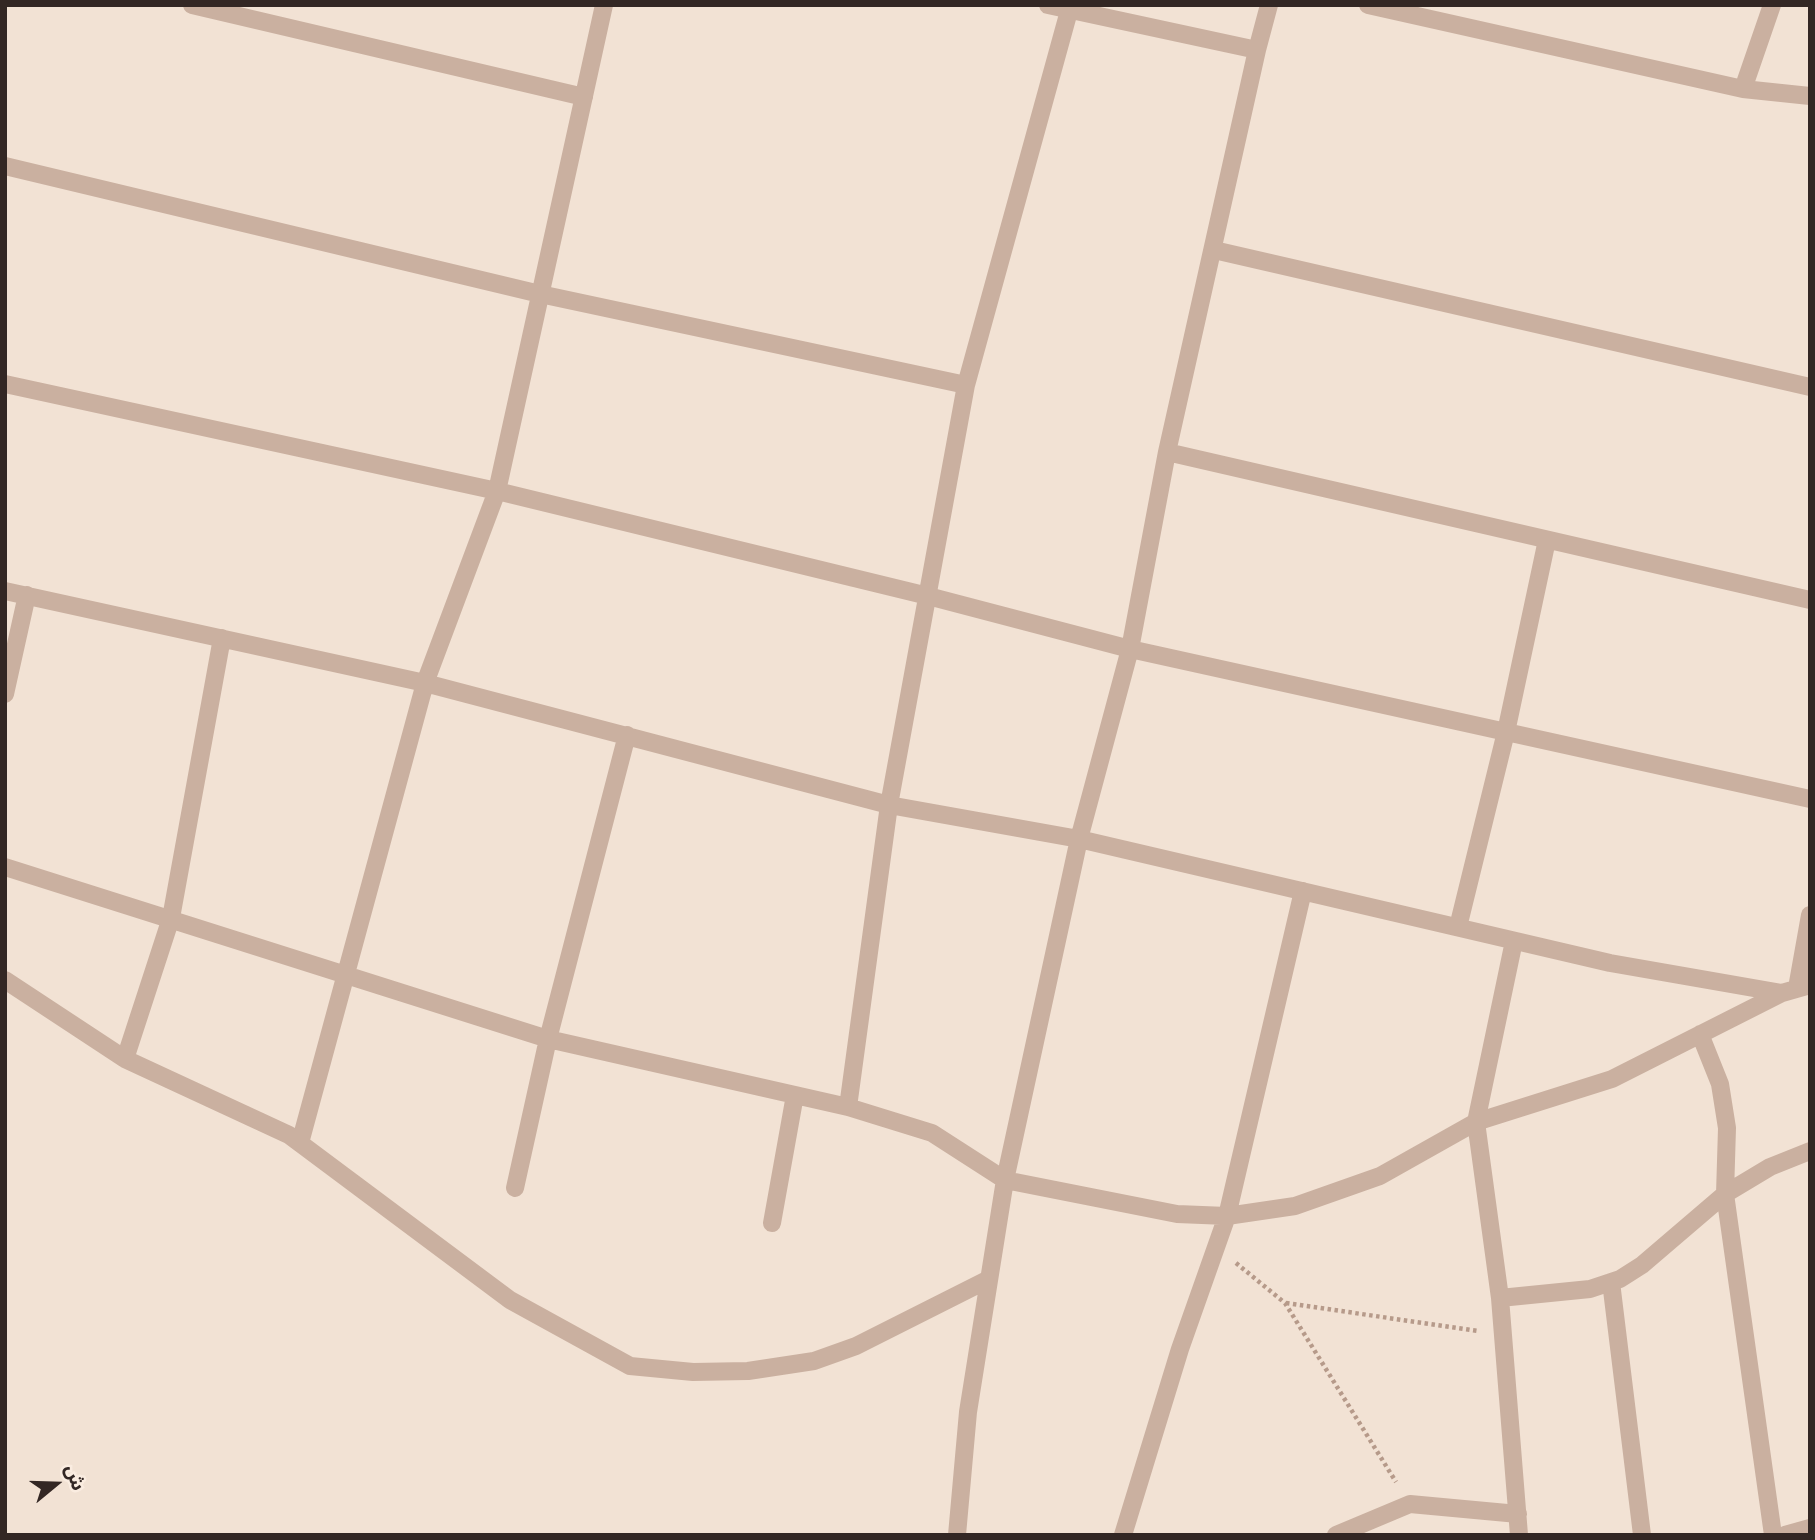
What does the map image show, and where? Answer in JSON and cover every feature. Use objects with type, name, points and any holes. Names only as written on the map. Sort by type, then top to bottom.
[{"type":"street","points":[[192,5],[584,97]]},
{"type":"street","points":[[300,1143],[348,975],[425,683],[497,491],[604,5]]},
{"type":"street","points":[[1048,5],[1257,50]]},
{"type":"street","points":[[957,1535],[968,1412],[1005,1180],[1079,839],[1130,649],[1167,452],[1269,5]]},
{"type":"street","points":[[1368,5],[1743,89],[1810,96]]},
{"type":"street","points":[[1743,89],[1772,5]]},
{"type":"street","points":[[848,1107],[889,805],[966,385],[1069,11]]},
{"type":"street","points":[[5,166],[540,294],[966,385]]},
{"type":"street","points":[[1214,250],[1810,387]]},
{"type":"street","points":[[5,384],[497,491],[928,596],[1130,649],[1810,799]]},
{"type":"street","points":[[1167,452],[1810,600]]},
{"type":"street","points":[[1458,927],[1506,732],[1547,540]]},
{"type":"street","points":[[5,590],[425,683],[889,805],[1079,839],[1610,963],[1796,989]]},
{"type":"street","points":[[5,694],[27,595]]},
{"type":"street","points":[[125,1059],[171,918],[222,638]]},
{"type":"street","points":[[515,1188],[548,1039],[627,735]]},
{"type":"street","points":[[5,867],[548,1039],[848,1107],[932,1133],[1005,1180],[1177,1214],[1227,1216],[1295,1206],[1380,1176],[1476,1122],[1612,1079],[1796,989]]},
{"type":"street","points":[[1123,1535],[1180,1349],[1227,1216],[1303,891]]},
{"type":"street","points":[[1796,989],[1810,915]]},
{"type":"street","points":[[1514,941],[1476,1122],[1500,1298],[1519,1535]]},
{"type":"street","points":[[5,980],[125,1059],[289,1135],[510,1300],[630,1366],[693,1372],[748,1371],[814,1361],[856,1346],[989,1279]]},
{"type":"street","points":[[1700,1034],[1720,1084],[1727,1128],[1725,1194],[1773,1535]]},
{"type":"street","points":[[772,1223],[795,1095]]},
{"type":"street","points":[[1500,1298],[1590,1289],[1611,1282],[1642,1265],[1725,1194],[1770,1167],[1810,1150]]},
{"type":"street","points":[[1611,1282],[1642,1535]]},
{"type":"street","points":[[1336,1535],[1410,1504],[1518,1514]]},
{"type":"street","points":[[1785,1535],[1810,1528]]},
{"type":"path","points":[[1216,1247],[1285,1303],[1410,1504]]},
{"type":"path","points":[[1285,1303],[1503,1334]]}]
